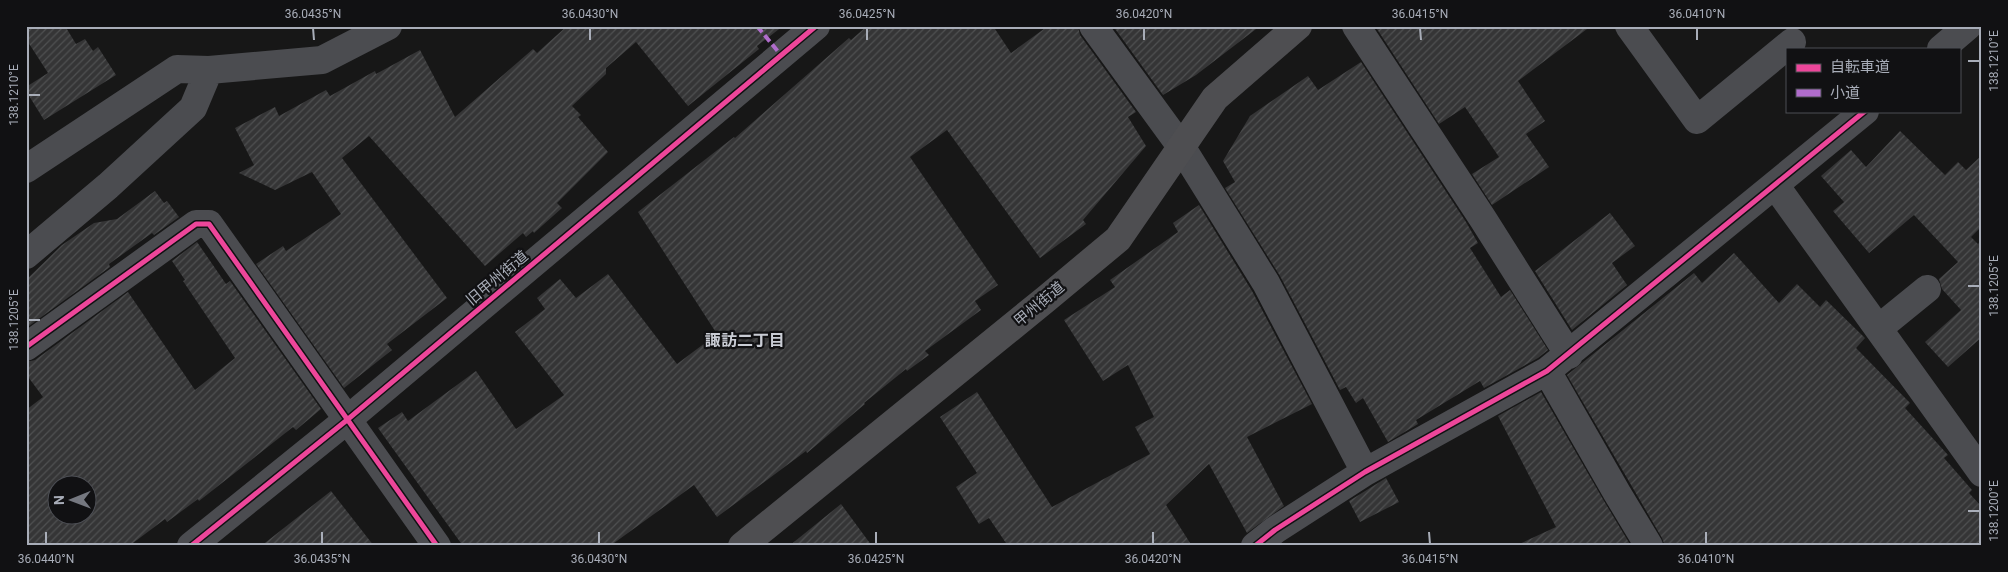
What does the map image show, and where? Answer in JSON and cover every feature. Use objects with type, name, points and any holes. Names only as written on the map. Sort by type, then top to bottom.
[{"type":"highway","name":"甲州街道","points":[[742,546],[1046,299],[1118,238],[1215,98],[1298,26]]},
{"type":"street","points":[[26,169],[177,69],[209,70],[322,60],[388,26]]},
{"type":"street","name":"旧甲州街道","points":[[191,546],[347,420],[816,26]]},
{"type":"street","points":[[1093,26],[1182,148],[1266,283],[1365,472]]},
{"type":"street","points":[[1356,26],[1569,355]]},
{"type":"street","points":[[1629,26],[1697,120],[1790,39]]},
{"type":"street","points":[[1942,48],[1968,26]]},
{"type":"street","points":[[26,255],[108,186],[192,108],[209,70]]},
{"type":"street","points":[[1255,546],[1275,530],[1365,472],[1547,371],[1569,355],[1775,185],[1854,115]]},
{"type":"street","points":[[1775,185],[1982,473]]},
{"type":"street","points":[[26,347],[196,224],[209,224],[437,546]]},
{"type":"street","points":[[1878,328],[1927,288]]},
{"type":"street","points":[[1547,371],[1649,546]]},
{"type":"building","points":[[26,26],[65,26],[76,44],[85,39],[93,51],[98,47],[116,75],[44,120],[26,91],[26,87],[48,73],[26,39]]},
{"type":"building","points":[[567,26],[783,26],[757,46],[759,49],[688,106],[636,42],[606,68],[606,74],[572,106],[581,115],[578,117],[608,152],[557,203],[562,208],[534,233],[533,231],[526,237],[523,233],[485,266],[369,136],[342,158],[447,298],[387,344],[392,350],[344,388],[256,264],[283,246],[286,251],[341,214],[312,172],[275,190],[239,173],[254,165],[235,128],[275,107],[279,116],[326,90],[330,96],[375,71],[376,74],[420,50],[455,117],[533,49],[537,53]]},
{"type":"building","points":[[867,26],[993,26],[1011,53],[1048,26],[1078,26],[1080,35],[1136,112],[1128,117],[1146,146],[1083,220],[1086,224],[1040,258],[947,130],[910,157],[998,285],[975,301],[981,310],[925,351],[929,355],[907,371],[906,369],[807,453],[806,451],[717,517],[694,485],[610,546],[463,546],[378,428],[402,412],[408,421],[476,371],[516,429],[564,395],[515,332],[545,309],[537,298],[560,279],[576,298],[608,274],[677,364],[717,334],[638,212],[735,138],[849,38],[851,40]]},
{"type":"building","points":[[1113,26],[1260,26],[1196,75],[1163,95]]},
{"type":"building","points":[[1375,26],[1591,26],[1518,81],[1545,121],[1526,134],[1549,167],[1492,205],[1472,174],[1499,157],[1465,107],[1439,124]]},
{"type":"building","points":[[1361,62],[1466,222],[1478,243],[1470,248],[1501,297],[1510,290],[1548,350],[1538,358],[1484,388],[1480,381],[1416,420],[1418,424],[1388,442],[1363,398],[1356,403],[1346,387],[1340,390],[1280,276],[1225,188],[1235,182],[1223,161],[1250,116],[1308,76],[1318,90]]},
{"type":"building","points":[[1900,131],[1945,175],[1958,162],[1966,170],[1982,155],[1982,226],[1971,237],[1978,244],[1982,240],[1982,337],[1948,367],[1925,342],[1961,310],[1942,289],[1939,279],[1958,262],[1914,215],[1869,253],[1833,211],[1844,202],[1821,176],[1851,150],[1866,167]]},
{"type":"building","points":[[155,191],[164,203],[167,201],[179,217],[154,235],[152,233],[109,264],[110,267],[29,326],[26,323],[26,280],[62,245],[94,223],[117,219]]},
{"type":"building","points":[[1199,205],[1252,291],[1312,404],[1247,437],[1284,506],[1247,533],[1209,464],[1166,505],[1192,546],[1008,546],[989,518],[979,524],[956,487],[977,473],[940,417],[977,392],[1052,507],[1150,454],[1135,427],[1154,417],[1128,365],[1103,381],[1064,320],[1115,287],[1110,280],[1178,232],[1173,223]]},
{"type":"building","points":[[1610,213],[1635,246],[1612,263],[1627,285],[1572,330],[1535,271]]},
{"type":"building","points":[[197,242],[226,284],[230,281],[321,409],[296,430],[293,427],[199,501],[198,499],[167,522],[165,519],[129,546],[26,546],[26,410],[43,397],[26,374],[26,362],[35,360],[128,292],[195,390],[235,358],[183,281],[185,280],[172,261]]},
{"type":"building","points":[[1734,253],[1779,303],[1797,284],[1820,307],[1826,300],[1865,338],[1856,348],[1910,403],[1905,408],[1948,455],[1944,458],[1972,490],[1969,493],[1982,507],[1982,546],[1665,546],[1567,375],[1694,273],[1702,283]]},
{"type":"building","points":[[1541,392],[1631,546],[1515,546],[1556,527],[1498,416]]},
{"type":"building","points":[[1386,478],[1399,502],[1360,522],[1349,501]]},
{"type":"building","points":[[331,491],[374,546],[261,546]]},
{"type":"building","points":[[841,504],[872,546],[789,546]]},
{"type":"marked path","points":[[757,26],[781,55]]},
{"type":"cycle path","points":[[191,546],[347,420],[816,26]]},
{"type":"cycle path","points":[[1255,546],[1275,530],[1365,472],[1547,371],[1864,112]]},
{"type":"cycle path","points":[[26,347],[196,224],[209,224],[437,546]]},
{"type":"district","name":"諏訪二丁目","points":[[745,340]]}]
